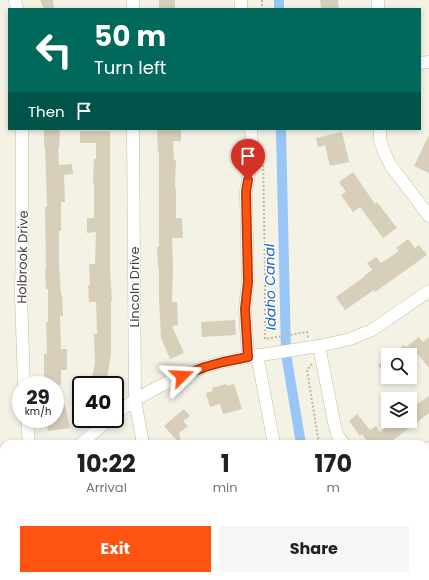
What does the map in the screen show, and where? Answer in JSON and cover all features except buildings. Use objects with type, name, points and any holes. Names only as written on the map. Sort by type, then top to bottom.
[{"type":"street","name":"Holbrook Drive","points":[[22,130],[21,295],[24,376]]},
{"type":"street","name":"Lincoln Drive","points":[[133,130],[135,400],[142,440]]},
{"type":"street","points":[[251,130],[252,142],[250,168],[246,192],[248,282],[245,309],[252,356],[273,440]]},
{"type":"street","points":[[380,130],[380,140],[391,166],[429,216]]},
{"type":"street","points":[[124,408],[135,400],[182,376],[205,367],[272,352],[319,346],[350,339],[372,330],[429,291]]},
{"type":"street","points":[[319,346],[335,427],[341,440]]},
{"type":"street","points":[[28,428],[29,440]]},
{"type":"street","points":[[85,440],[99,428]]},
{"type":"path","points":[[263,152],[265,339],[307,332],[307,334]]},
{"type":"path","points":[[312,364],[307,370],[318,440]]},
{"type":"waterway","name":"Idaho Canal","points":[[279,0],[279,8]]},
{"type":"waterway","name":"Idaho Canal","points":[[281,130],[286,354],[300,440]]},
{"type":"route","points":[[182,376],[205,367],[248,357],[245,309],[248,282],[246,192],[248,180]]}]
